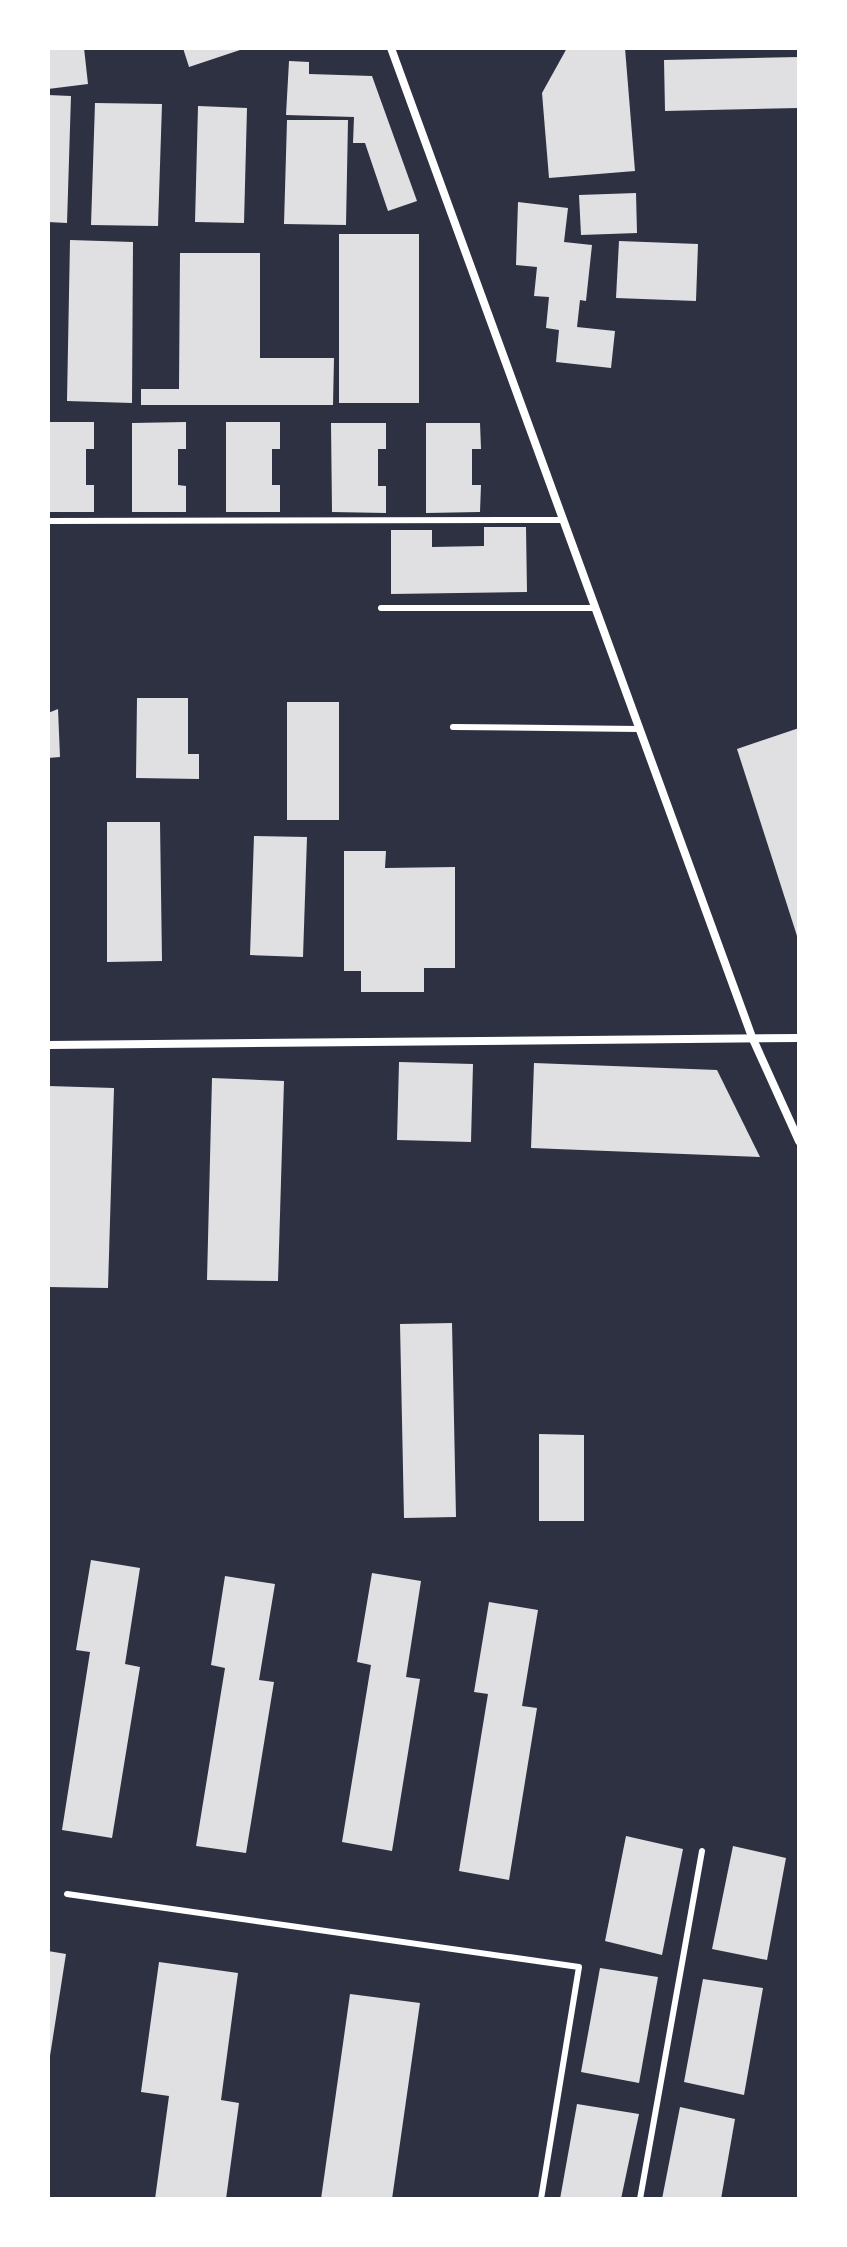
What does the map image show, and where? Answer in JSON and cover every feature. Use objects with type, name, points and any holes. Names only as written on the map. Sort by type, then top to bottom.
[{"type":"street","points":[[391,48],[752,1037],[799,1141]]},
{"type":"street","points":[[48,1045],[799,1038]]},
{"type":"lane","points":[[48,521],[563,520]]},
{"type":"lane","points":[[381,608],[595,608]]},
{"type":"lane","points":[[453,727],[639,729]]},
{"type":"lane","points":[[640,2199],[702,1851]]},
{"type":"lane","points":[[67,1894],[579,1967],[541,2199]]},
{"type":"building","points":[[48,48],[84,48],[88,84],[48,89]]},
{"type":"building","points":[[183,48],[243,48],[243,49],[189,67]]},
{"type":"building","points":[[567,48],[625,48],[635,171],[549,178],[542,93]]},
{"type":"building","points":[[799,57],[799,108],[665,111],[664,60]]},
{"type":"building","points":[[289,61],[309,62],[309,74],[372,76],[417,201],[388,211],[365,143],[353,143],[354,117],[286,115]]},
{"type":"building","points":[[48,95],[71,96],[67,223],[48,222]]},
{"type":"building","points":[[95,103],[162,104],[158,226],[91,225]]},
{"type":"building","points":[[198,106],[247,108],[244,223],[195,222]]},
{"type":"building","points":[[287,120],[348,120],[346,225],[284,224]]},
{"type":"building","points":[[636,193],[637,233],[581,235],[579,195]]},
{"type":"building","points":[[518,202],[568,208],[564,242],[592,245],[586,301],[580,300],[577,327],[615,331],[611,368],[556,362],[559,330],[546,328],[549,297],[534,296],[537,267],[516,265]]},
{"type":"building","points":[[339,234],[419,234],[419,403],[339,403]]},
{"type":"building","points":[[70,240],[133,242],[132,403],[67,401]]},
{"type":"building","points":[[619,241],[698,244],[696,301],[616,298]]},
{"type":"building","points":[[180,253],[260,253],[260,358],[334,358],[333,405],[141,405],[141,389],[179,389]]},
{"type":"building","points":[[48,422],[94,422],[94,449],[86,449],[86,485],[94,485],[94,512],[48,512]]},
{"type":"building","points":[[186,422],[186,449],[178,449],[178,485],[186,486],[186,512],[132,512],[132,423]]},
{"type":"building","points":[[226,422],[280,422],[280,449],[272,449],[272,485],[280,485],[280,512],[226,512]]},
{"type":"building","points":[[331,423],[386,423],[386,449],[378,449],[378,486],[386,486],[386,513],[332,512]]},
{"type":"building","points":[[426,423],[480,423],[481,449],[472,449],[472,485],[481,485],[480,512],[426,513]]},
{"type":"building","points":[[484,527],[526,527],[527,592],[391,594],[391,530],[432,530],[432,547],[484,546]]},
{"type":"building","points":[[137,698],[188,698],[188,754],[199,754],[199,779],[136,778]]},
{"type":"building","points":[[287,702],[339,702],[339,820],[287,820]]},
{"type":"building","points":[[58,709],[60,757],[48,758],[48,713]]},
{"type":"building","points":[[799,728],[799,939],[798,939],[737,749]]},
{"type":"building","points":[[107,822],[160,822],[162,961],[107,962]]},
{"type":"building","points":[[254,836],[307,837],[303,957],[250,955]]},
{"type":"building","points":[[344,851],[386,851],[385,868],[455,867],[455,968],[424,968],[424,992],[361,992],[361,971],[344,971]]},
{"type":"building","points":[[399,1062],[473,1064],[471,1142],[397,1140]]},
{"type":"building","points":[[534,1063],[717,1070],[760,1157],[531,1148]]},
{"type":"building","points":[[212,1078],[284,1081],[278,1281],[207,1280]]},
{"type":"building","points":[[48,1086],[114,1088],[108,1288],[48,1287]]},
{"type":"building","points":[[452,1323],[456,1517],[404,1518],[400,1324]]},
{"type":"building","points":[[539,1434],[584,1435],[584,1521],[539,1521]]},
{"type":"building","points":[[91,1560],[140,1568],[125,1664],[140,1667],[112,1838],[62,1830],[90,1652],[76,1650]]},
{"type":"building","points":[[372,1573],[421,1581],[406,1677],[420,1679],[392,1851],[342,1842],[371,1665],[357,1662]]},
{"type":"building","points":[[225,1576],[275,1584],[259,1680],[274,1682],[246,1853],[196,1846],[225,1668],[211,1665]]},
{"type":"building","points":[[489,1602],[538,1610],[522,1706],[537,1708],[509,1880],[459,1871],[488,1694],[474,1692]]},
{"type":"building","points":[[626,1836],[683,1849],[662,1955],[605,1941]]},
{"type":"building","points":[[733,1846],[786,1858],[767,1960],[712,1949]]},
{"type":"building","points":[[48,1951],[66,1954],[50,2056],[48,2056]]},
{"type":"building","points":[[159,1962],[238,1973],[221,2100],[239,2103],[226,2199],[155,2199],[169,2096],[141,2092]]},
{"type":"building","points":[[600,1968],[658,1977],[639,2083],[581,2072]]},
{"type":"building","points":[[703,1979],[763,1988],[744,2095],[684,2082]]},
{"type":"building","points":[[350,1994],[420,2003],[392,2199],[321,2199]]},
{"type":"building","points":[[577,2104],[639,2114],[621,2199],[560,2199]]},
{"type":"building","points":[[680,2107],[735,2119],[721,2199],[662,2199]]}]
